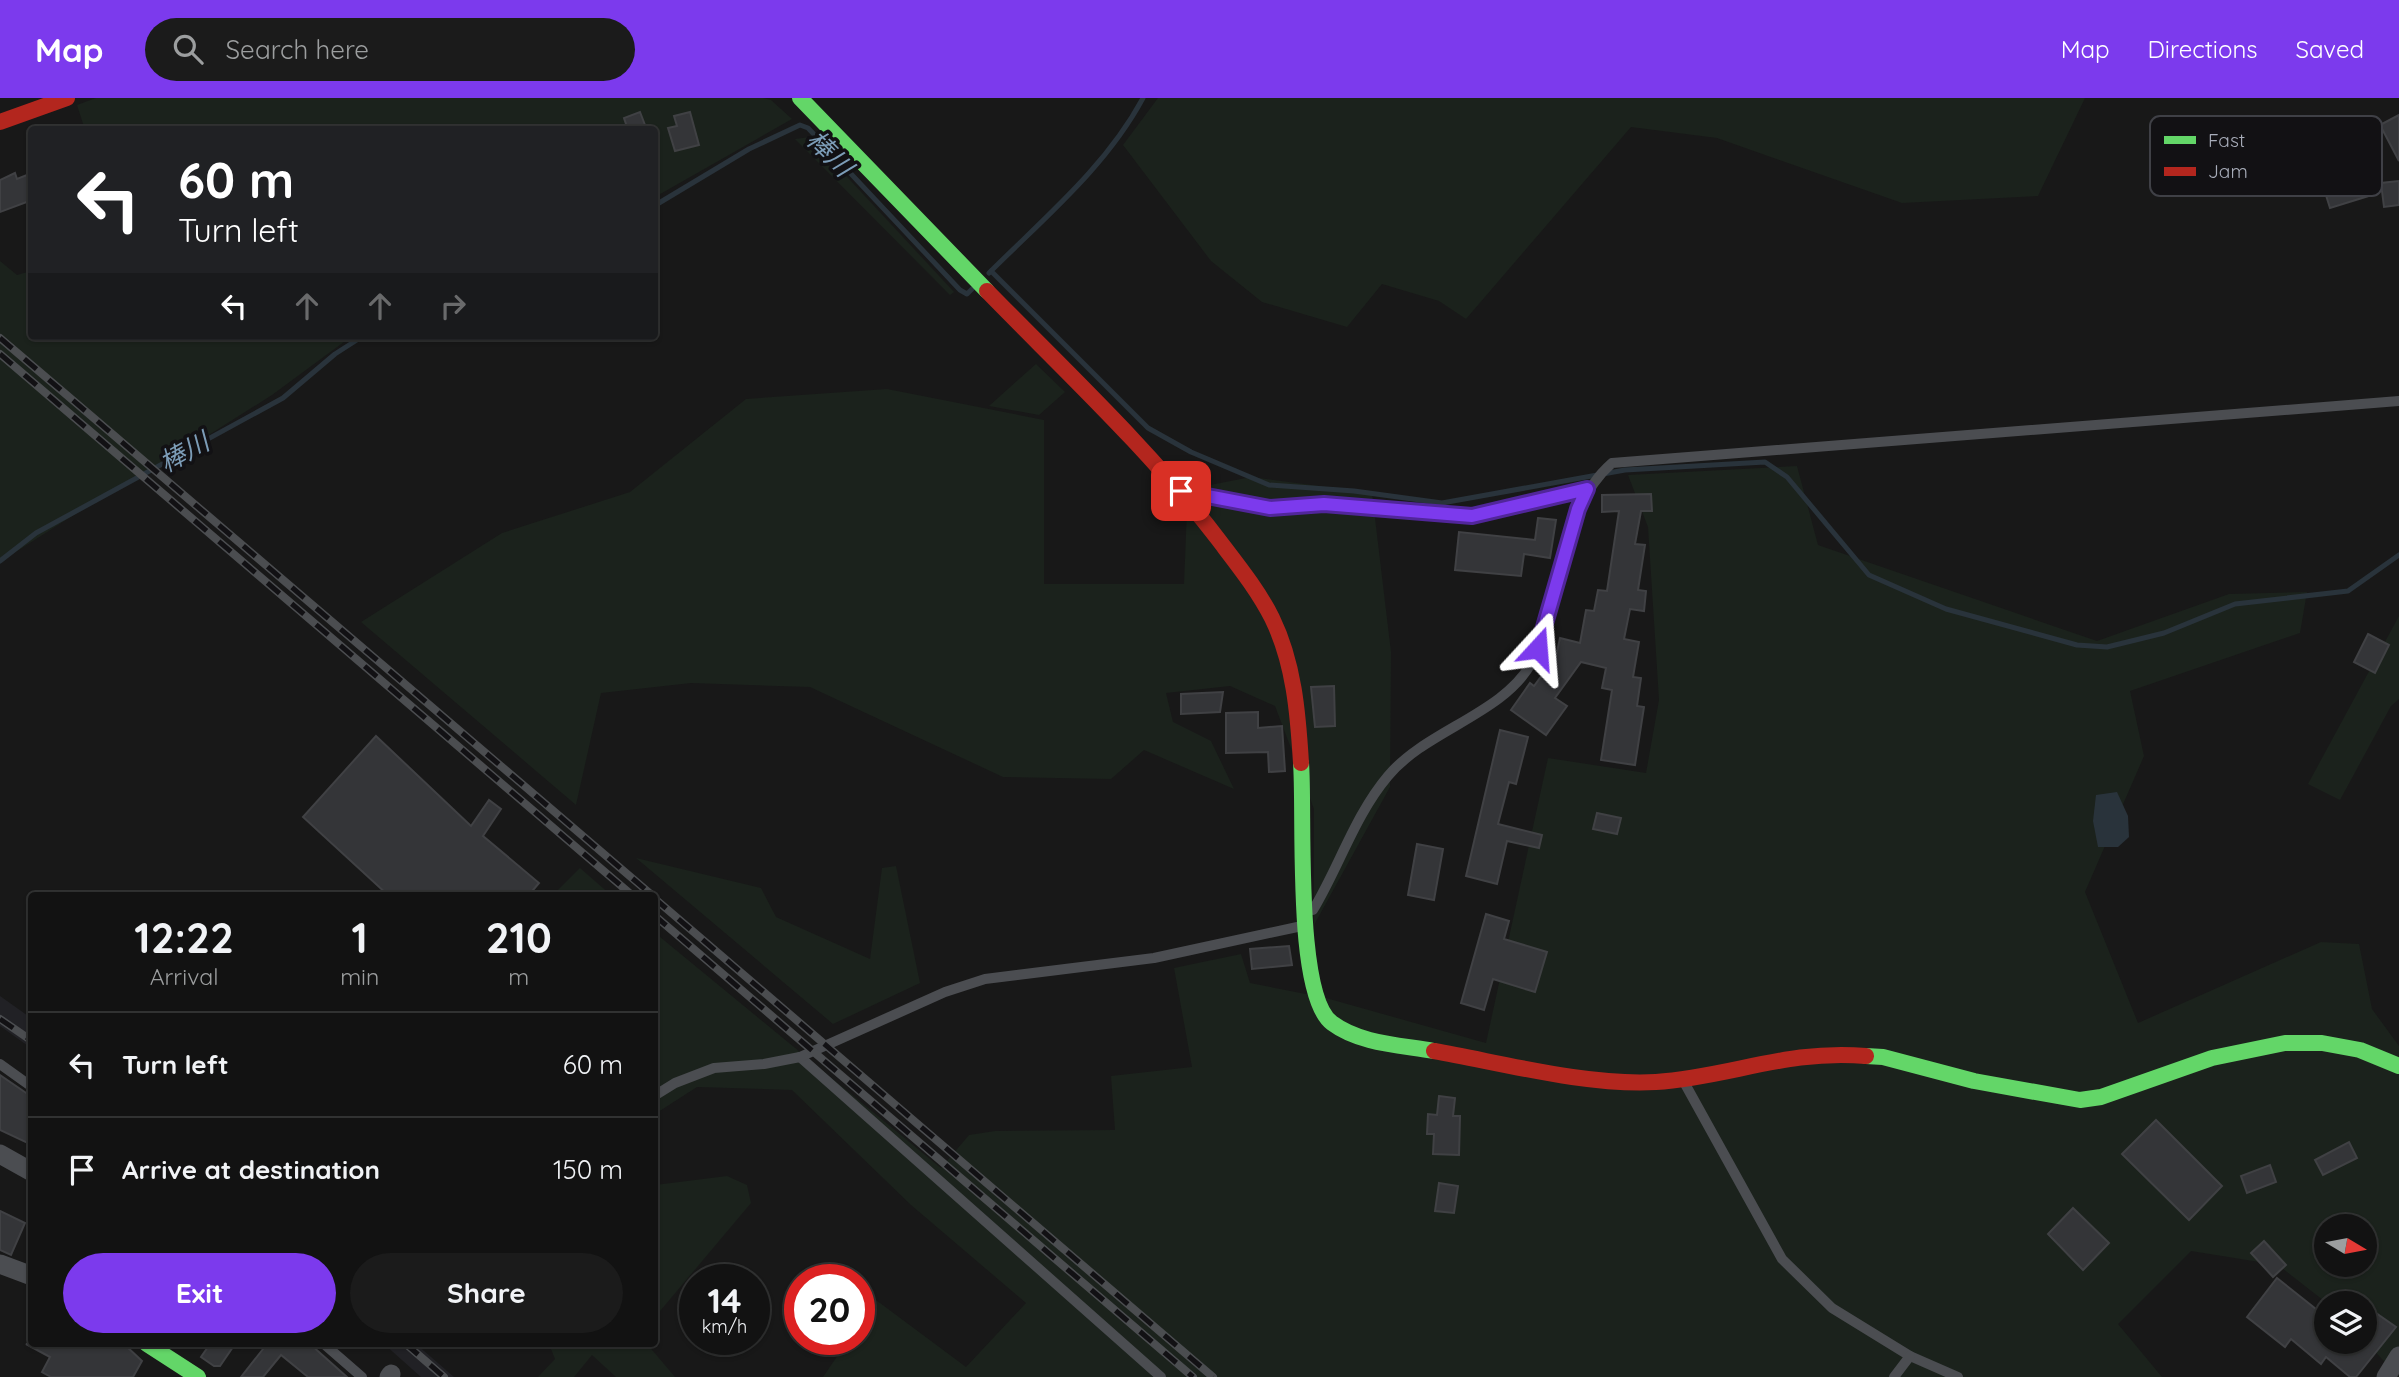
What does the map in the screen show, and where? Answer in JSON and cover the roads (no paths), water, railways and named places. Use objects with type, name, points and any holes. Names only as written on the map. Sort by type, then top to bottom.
[{"type":"street","points":[[0,122],[67,98]]},
{"type":"street","points":[[800,98],[1181,491],[1245,575],[1272,618],[1289,663],[1297,705],[1303,786],[1303,925],[1315,990],[1330,1022],[1361,1038],[1602,1080],[1653,1082],[1683,1079],[1786,1057],[1836,1053],[1883,1058],[1974,1081],[2080,1100],[2101,1097],[2247,1047],[2287,1040],[2324,1042],[2377,1054],[2399,1066]]},
{"type":"street","points":[[0,1154],[28,1170]]},
{"type":"street","points":[[0,1264],[28,1274]]},
{"type":"street","points":[[153,1347],[198,1377]]},
{"type":"street","points":[[2386,1377],[2399,1356]]},
{"type":"lane","points":[[658,1094],[675,1083],[715,1068],[764,1064],[800,1057],[945,992],[985,979],[1154,958],[1303,925],[1359,821],[1388,776],[1416,748],[1513,686],[1531,663],[1545,632],[1578,509],[1587,489],[1612,463],[2399,401]]},
{"type":"lane","points":[[1181,491],[1270,508],[1324,504],[1472,516],[1587,489]]},
{"type":"lane","points":[[800,1057],[1161,1377]]},
{"type":"lane","points":[[0,1064],[28,1084]]},
{"type":"lane","points":[[1683,1079],[1782,1259],[1832,1308],[1910,1356],[1958,1377]]},
{"type":"lane","points":[[327,1347],[362,1377]]},
{"type":"lane","points":[[1894,1377],[1910,1356]]},
{"type":"waterway","name":"棒川","points":[[989,273],[1093,169],[1128,123],[1143,98]]},
{"type":"waterway","name":"棒川","points":[[658,204],[749,149],[800,125],[808,128],[960,290],[967,294],[972,289]]},
{"type":"waterway","points":[[991,271],[1148,428],[1191,452],[1269,485],[1354,491],[1442,503],[1625,470],[1765,462],[1787,477],[1869,575],[1946,609],[2077,645],[2107,647],[2164,633],[2235,604],[2348,591],[2399,555]]},
{"type":"waterway","name":"棒川","points":[[0,561],[36,533],[283,398],[335,354],[357,340]]},
{"type":"railway","points":[[0,338],[648,892]]},
{"type":"railway","points":[[0,354],[628,892]]},
{"type":"railway","points":[[658,901],[1213,1377]]},
{"type":"railway","points":[[658,918],[1193,1377]]},
{"type":"railway","points":[[0,1019],[28,1038]]},
{"type":"railway","points":[[409,1347],[444,1377]]}]
